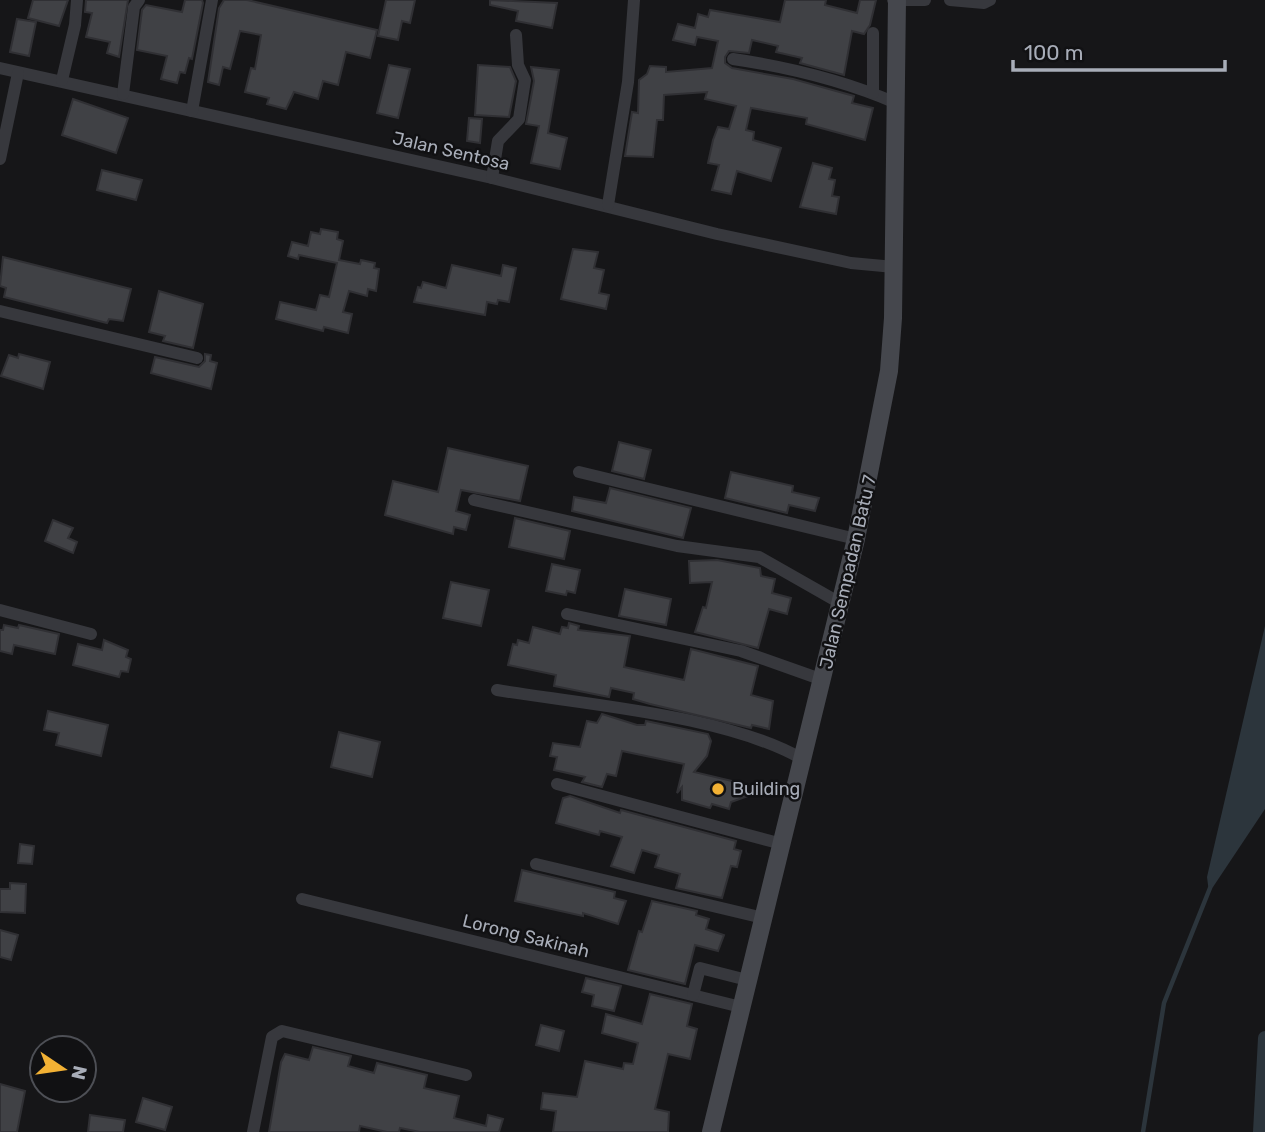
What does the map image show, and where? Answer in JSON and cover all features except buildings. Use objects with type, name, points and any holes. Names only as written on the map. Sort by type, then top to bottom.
[{"type":"street","points":[[62,80],[75,25],[77,0]]},
{"type":"street","points":[[122,94],[134,7],[139,0]]},
{"type":"street","points":[[192,111],[212,0]]},
{"type":"street","points":[[608,205],[628,82],[634,0]]},
{"type":"street","points":[[896,0],[925,0]]},
{"type":"street","name":"Jalan Sempadan Batu 7","points":[[711,1132],[856,539],[889,371],[894,267],[896,0]]},
{"type":"street","points":[[950,0],[984,3],[990,0]]},
{"type":"street","points":[[873,33],[873,93]]},
{"type":"street","points":[[492,178],[498,141],[519,120],[525,80],[518,65],[516,35]]},
{"type":"street","points":[[733,59],[773,65],[873,93],[896,103]]},
{"type":"street","name":"Jalan Sentosa","points":[[0,68],[492,178],[717,234],[851,262],[894,267]]},
{"type":"street","points":[[0,159],[18,73]]},
{"type":"street","points":[[0,311],[197,358]]},
{"type":"street","points":[[579,472],[856,539]]},
{"type":"street","points":[[474,500],[677,546],[760,557],[840,603]]},
{"type":"street","points":[[0,610],[91,634]]},
{"type":"street","points":[[567,614],[741,651],[822,680]]},
{"type":"street","points":[[497,690],[696,722],[776,743],[804,760]]},
{"type":"street","points":[[556,784],[782,844]]},
{"type":"street","points":[[536,864],[763,918]]},
{"type":"street","name":"Lorong Sakinah","points":[[302,899],[741,1007]]},
{"type":"street","points":[[693,995],[700,968],[747,980]]},
{"type":"street","points":[[253,1132],[272,1037],[282,1031],[466,1075]]},
{"type":"shaded area","points":[[1265,626],[1265,809],[1209,893],[1207,877]]},
{"type":"waterway","points":[[1143,1132],[1164,1003],[1210,888]]},
{"type":"waterway","points":[[1260,1132],[1265,1038]]},
{"type":"place","name":"Building","points":[[718,789]]}]
